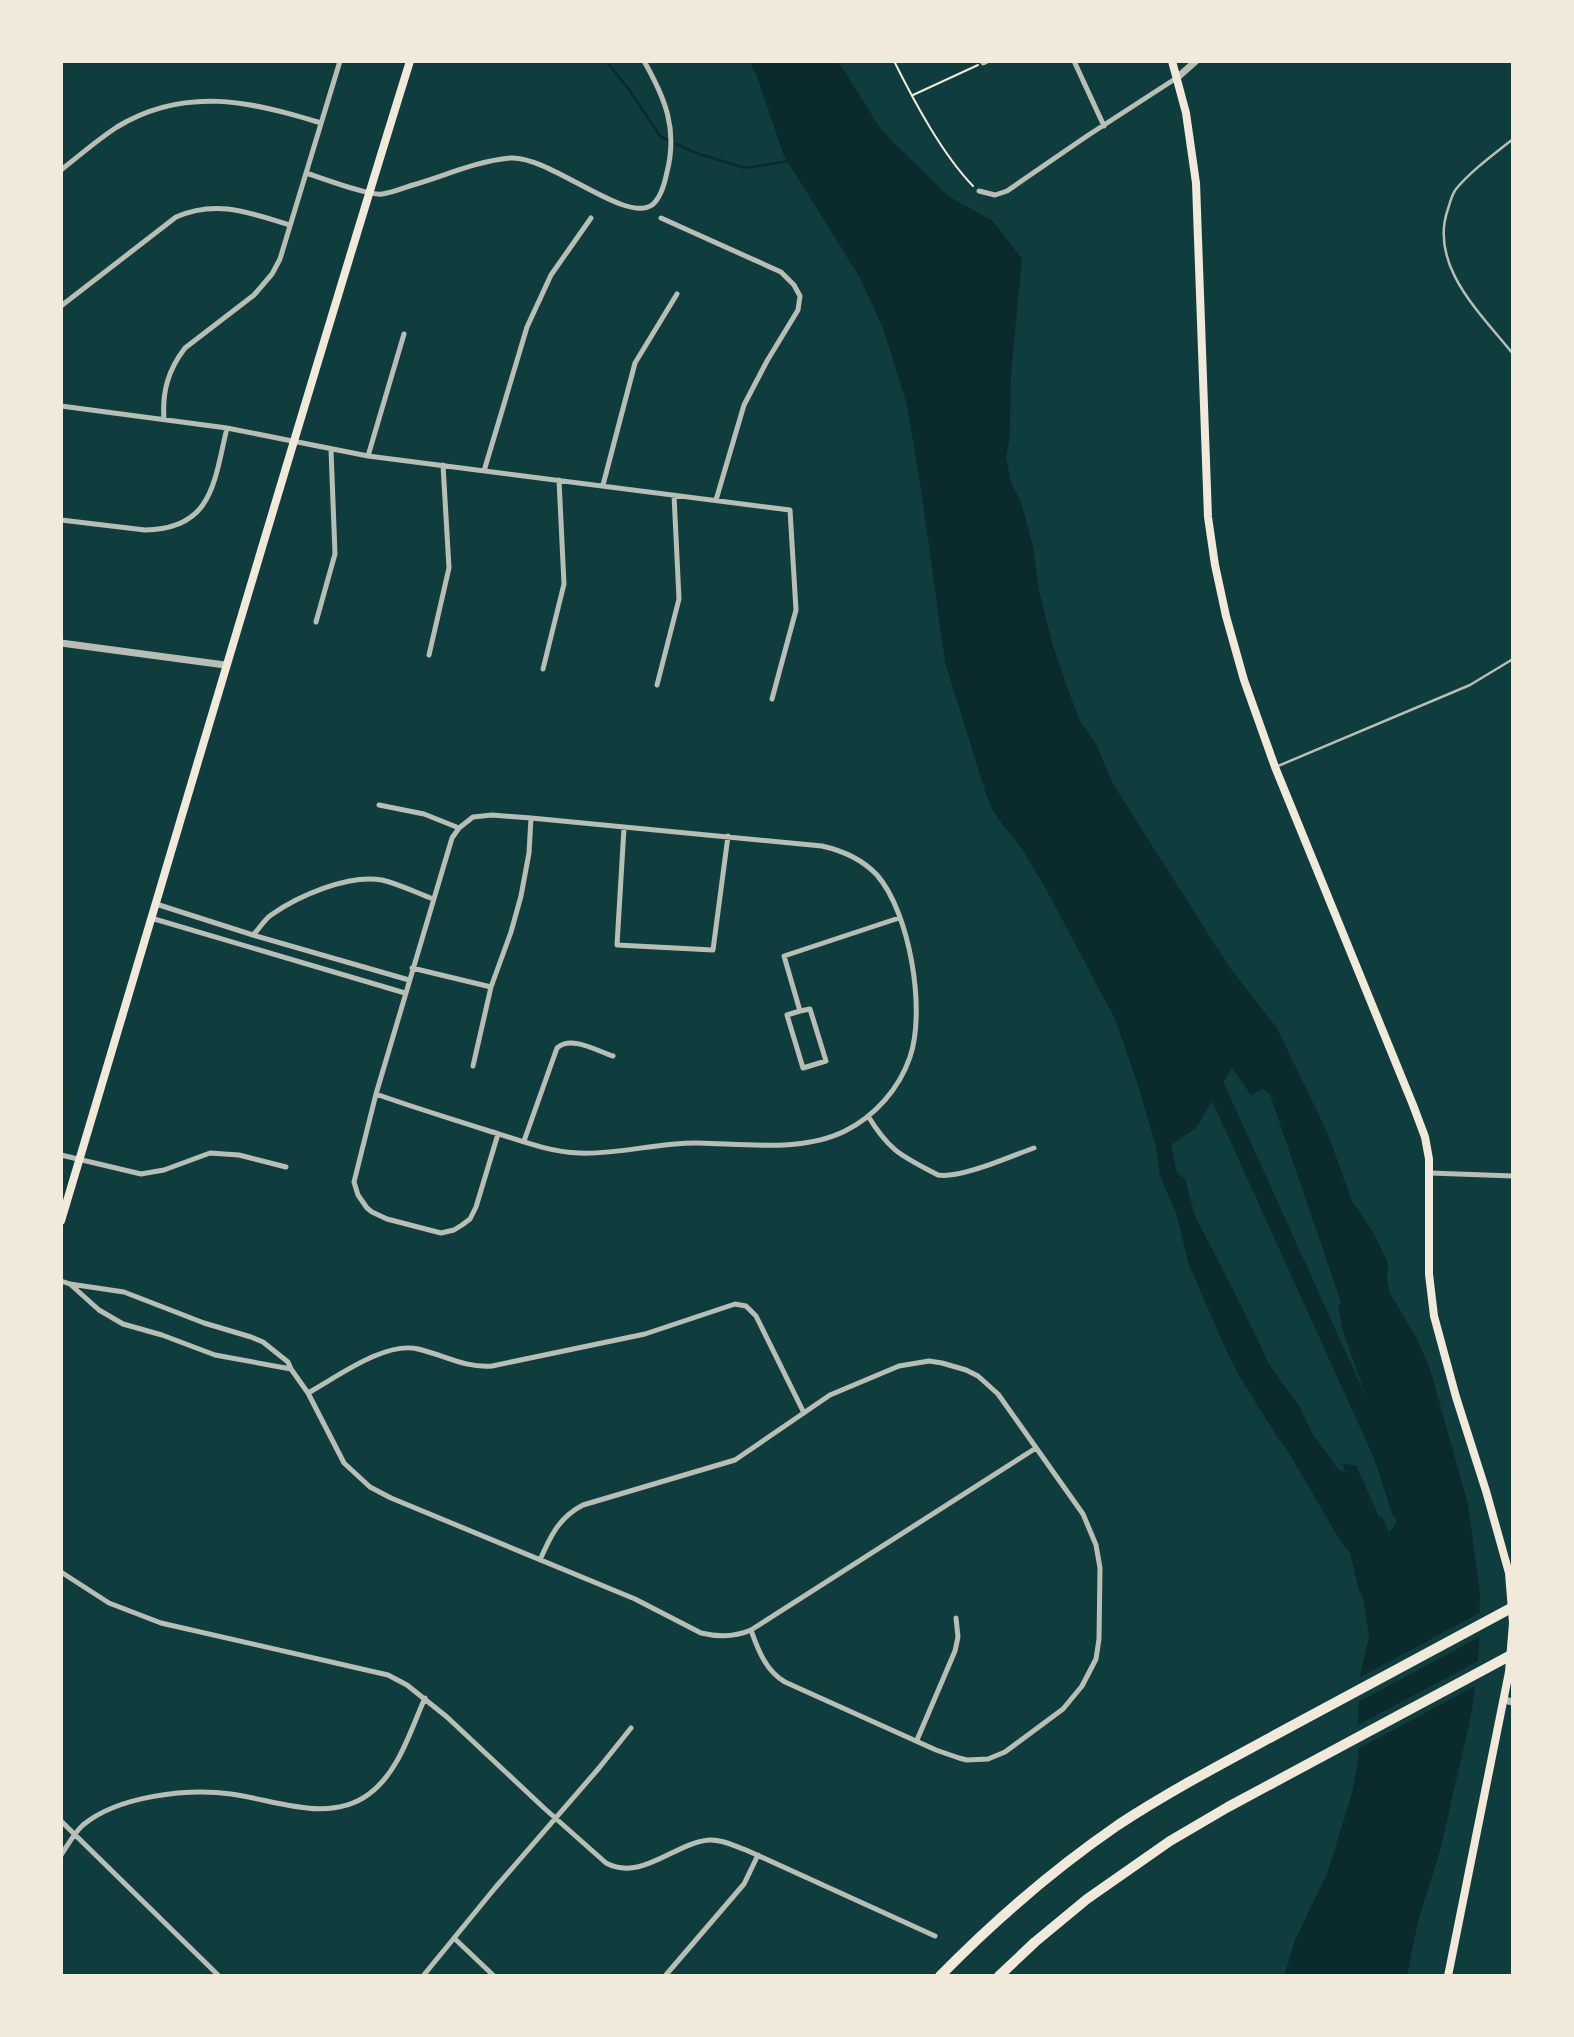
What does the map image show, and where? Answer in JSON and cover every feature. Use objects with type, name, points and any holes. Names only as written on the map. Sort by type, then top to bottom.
[{"type":"highway","points":[[940,1976],[1007,1911],[1090,1846],[1177,1788],[1513,1607]]},
{"type":"highway","points":[[999,1976],[1060,1921],[1142,1860],[1198,1824],[1513,1654]]},
{"type":"main road","points":[[61,1221],[225,666],[410,61]]},
{"type":"main road","points":[[1172,61],[1189,129],[1196,183],[1207,500],[1219,584],[1237,657],[1275,767],[1413,1105],[1427,1147],[1430,1173],[1429,1274],[1434,1316],[1509,1573],[1513,1633],[1508,1701],[1448,1976]]},
{"type":"street","points":[[164,419],[164,394],[177,358],[185,348],[262,287],[280,259],[340,61]]},
{"type":"street","points":[[306,173],[382,195],[490,162],[512,158],[532,160],[618,204],[642,209],[652,205],[660,194],[668,171],[671,149],[670,120],[660,90],[645,61]]},
{"type":"street","points":[[1074,61],[1104,126]]},
{"type":"street","points":[[979,191],[995,195],[1007,191],[1178,77],[1196,61]]},
{"type":"street","points":[[61,170],[127,122],[153,110],[188,102],[240,102],[321,123]]},
{"type":"street","points":[[61,306],[176,217],[186,213],[223,208],[290,225]]},
{"type":"street","points":[[484,471],[527,327],[551,275],[591,218]]},
{"type":"street","points":[[661,218],[781,272],[794,285],[800,296],[799,310],[767,361],[744,405],[716,500]]},
{"type":"street","points":[[603,485],[635,363],[677,294]]},
{"type":"street","points":[[368,456],[404,334]]},
{"type":"street","points":[[61,406],[226,428],[368,456],[790,510],[796,610],[772,699]]},
{"type":"street","points":[[61,520],[145,530],[178,525],[196,513],[209,496],[226,428]]},
{"type":"street","points":[[316,622],[335,554],[331,450]]},
{"type":"street","points":[[429,655],[449,568],[443,465]]},
{"type":"street","points":[[542,669],[564,584],[559,480]]},
{"type":"street","points":[[657,685],[679,599],[674,495]]},
{"type":"street","points":[[61,643],[225,666]]},
{"type":"street","points":[[379,804],[424,814],[459,828]]},
{"type":"street","points":[[376,1094],[524,1141],[575,1153],[602,1154],[681,1143],[807,1144],[843,1132],[883,1103],[901,1077],[912,1051],[917,998],[913,969],[899,918],[886,888],[871,870],[852,855],[822,846],[531,818],[473,817],[459,828],[447,851],[412,968],[376,1094],[356,1169],[355,1186],[360,1200],[367,1208],[387,1219],[441,1233],[454,1230],[470,1219],[476,1207],[498,1133]]},
{"type":"street","points":[[473,1066],[491,987],[521,896],[529,853],[531,818]]},
{"type":"street","points":[[624,828],[617,945],[713,950],[728,836]]},
{"type":"street","points":[[253,935],[268,916],[288,905],[323,888],[363,879],[383,880],[433,899]]},
{"type":"street","points":[[156,904],[409,980]]},
{"type":"street","points":[[151,918],[405,993]]},
{"type":"street","points":[[800,1011],[783,956],[899,918]]},
{"type":"street","points":[[412,968],[491,987]]},
{"type":"street","points":[[810,1009],[827,1061],[803,1068],[787,1015],[800,1011],[810,1009]]},
{"type":"street","points":[[524,1141],[557,1048],[561,1044],[571,1042],[613,1056]]},
{"type":"street","points":[[868,1116],[894,1151],[938,1175],[951,1176],[1034,1148]]},
{"type":"street","points":[[61,1155],[121,1170],[150,1174],[202,1155],[226,1152],[286,1167]]},
{"type":"street","points":[[1430,1173],[1513,1176]]},
{"type":"street","points":[[61,1281],[124,1292],[263,1342],[283,1356],[308,1393],[344,1463],[370,1487],[635,1599],[701,1633],[730,1636],[751,1630],[1036,1448]]},
{"type":"street","points":[[71,1284],[99,1310],[123,1324],[215,1355],[291,1369]]},
{"type":"street","points":[[308,1393],[373,1357],[395,1348],[417,1349],[478,1367],[492,1366],[645,1334],[724,1306],[740,1304],[750,1308],[756,1316],[804,1413]]},
{"type":"street","points":[[540,1560],[556,1527],[572,1510],[598,1499],[735,1460],[830,1395],[899,1366],[929,1361],[966,1370],[986,1382],[998,1394],[1083,1514],[1099,1555],[1099,1639],[1093,1665],[1082,1686],[1063,1709],[1005,1752],[988,1759],[967,1760],[936,1750],[778,1678],[766,1664],[751,1630]]},
{"type":"street","points":[[61,1572],[109,1603],[151,1619],[193,1631],[379,1672],[407,1685],[606,1863],[620,1868],[640,1866],[693,1844],[712,1840],[746,1850],[934,1936]]},
{"type":"street","points":[[917,1740],[955,1651],[958,1637],[956,1618]]},
{"type":"street","points":[[61,1855],[75,1834],[90,1820],[118,1807],[149,1798],[188,1792],[229,1793],[321,1810],[348,1805],[370,1793],[389,1773],[425,1699]]},
{"type":"street","points":[[423,1976],[631,1728]]},
{"type":"street","points":[[61,1821],[219,1976]]},
{"type":"street","points":[[665,1976],[744,1884],[758,1856]]},
{"type":"street","points":[[454,1938],[494,1976]]},
{"type":"lane","points":[[1513,139],[1454,191],[1444,220],[1445,253],[1459,286],[1513,354]]},
{"type":"lane","points":[[1275,767],[1470,685],[1513,659]]},
{"type":"path","points":[[894,61],[952,161],[979,191]]},
{"type":"path","points":[[912,96],[985,62]]},
{"type":"water","points":[[749,61],[838,61],[882,131],[948,196],[993,221],[1022,259],[1011,374],[1010,438],[1006,457],[1011,482],[1022,505],[1033,547],[1039,590],[1053,646],[1070,695],[1080,721],[1096,744],[1113,784],[1230,968],[1277,1028],[1328,1134],[1352,1201],[1373,1232],[1388,1263],[1390,1293],[1417,1339],[1430,1369],[1468,1504],[1480,1593],[1479,1650],[1472,1711],[1440,1851],[1418,1921],[1407,1976],[1284,1976],[1295,1940],[1327,1874],[1352,1793],[1358,1762],[1361,1670],[1369,1637],[1363,1598],[1350,1552],[1342,1544],[1288,1451],[1241,1379],[1188,1262],[1177,1216],[1160,1176],[1156,1146],[1136,1079],[1115,1019],[1046,889],[1022,849],[993,811],[986,794],[945,662],[907,405],[883,328],[860,278],[784,156]],"holes":[[[1232,1068],[1251,1095],[1262,1089],[1270,1094],[1341,1303],[1338,1307],[1343,1331],[1392,1471],[1396,1524],[1389,1532],[1382,1517],[1379,1517],[1356,1465],[1343,1464],[1345,1472],[1339,1470],[1312,1433],[1300,1407],[1269,1364],[1195,1216],[1185,1179],[1177,1173],[1171,1145],[1196,1128]]]},
{"type":"pier","points":[[1483,1611],[1483,1635],[1355,1704],[1357,1679]]},
{"type":"pier","points":[[1482,1659],[1479,1684],[1354,1751],[1354,1727]]},
{"type":"waterway","points":[[606,61],[661,137],[696,153],[745,168],[789,161]]},
{"type":"waterway","points":[[1208,1070],[1382,1454],[1401,1512]]}]
